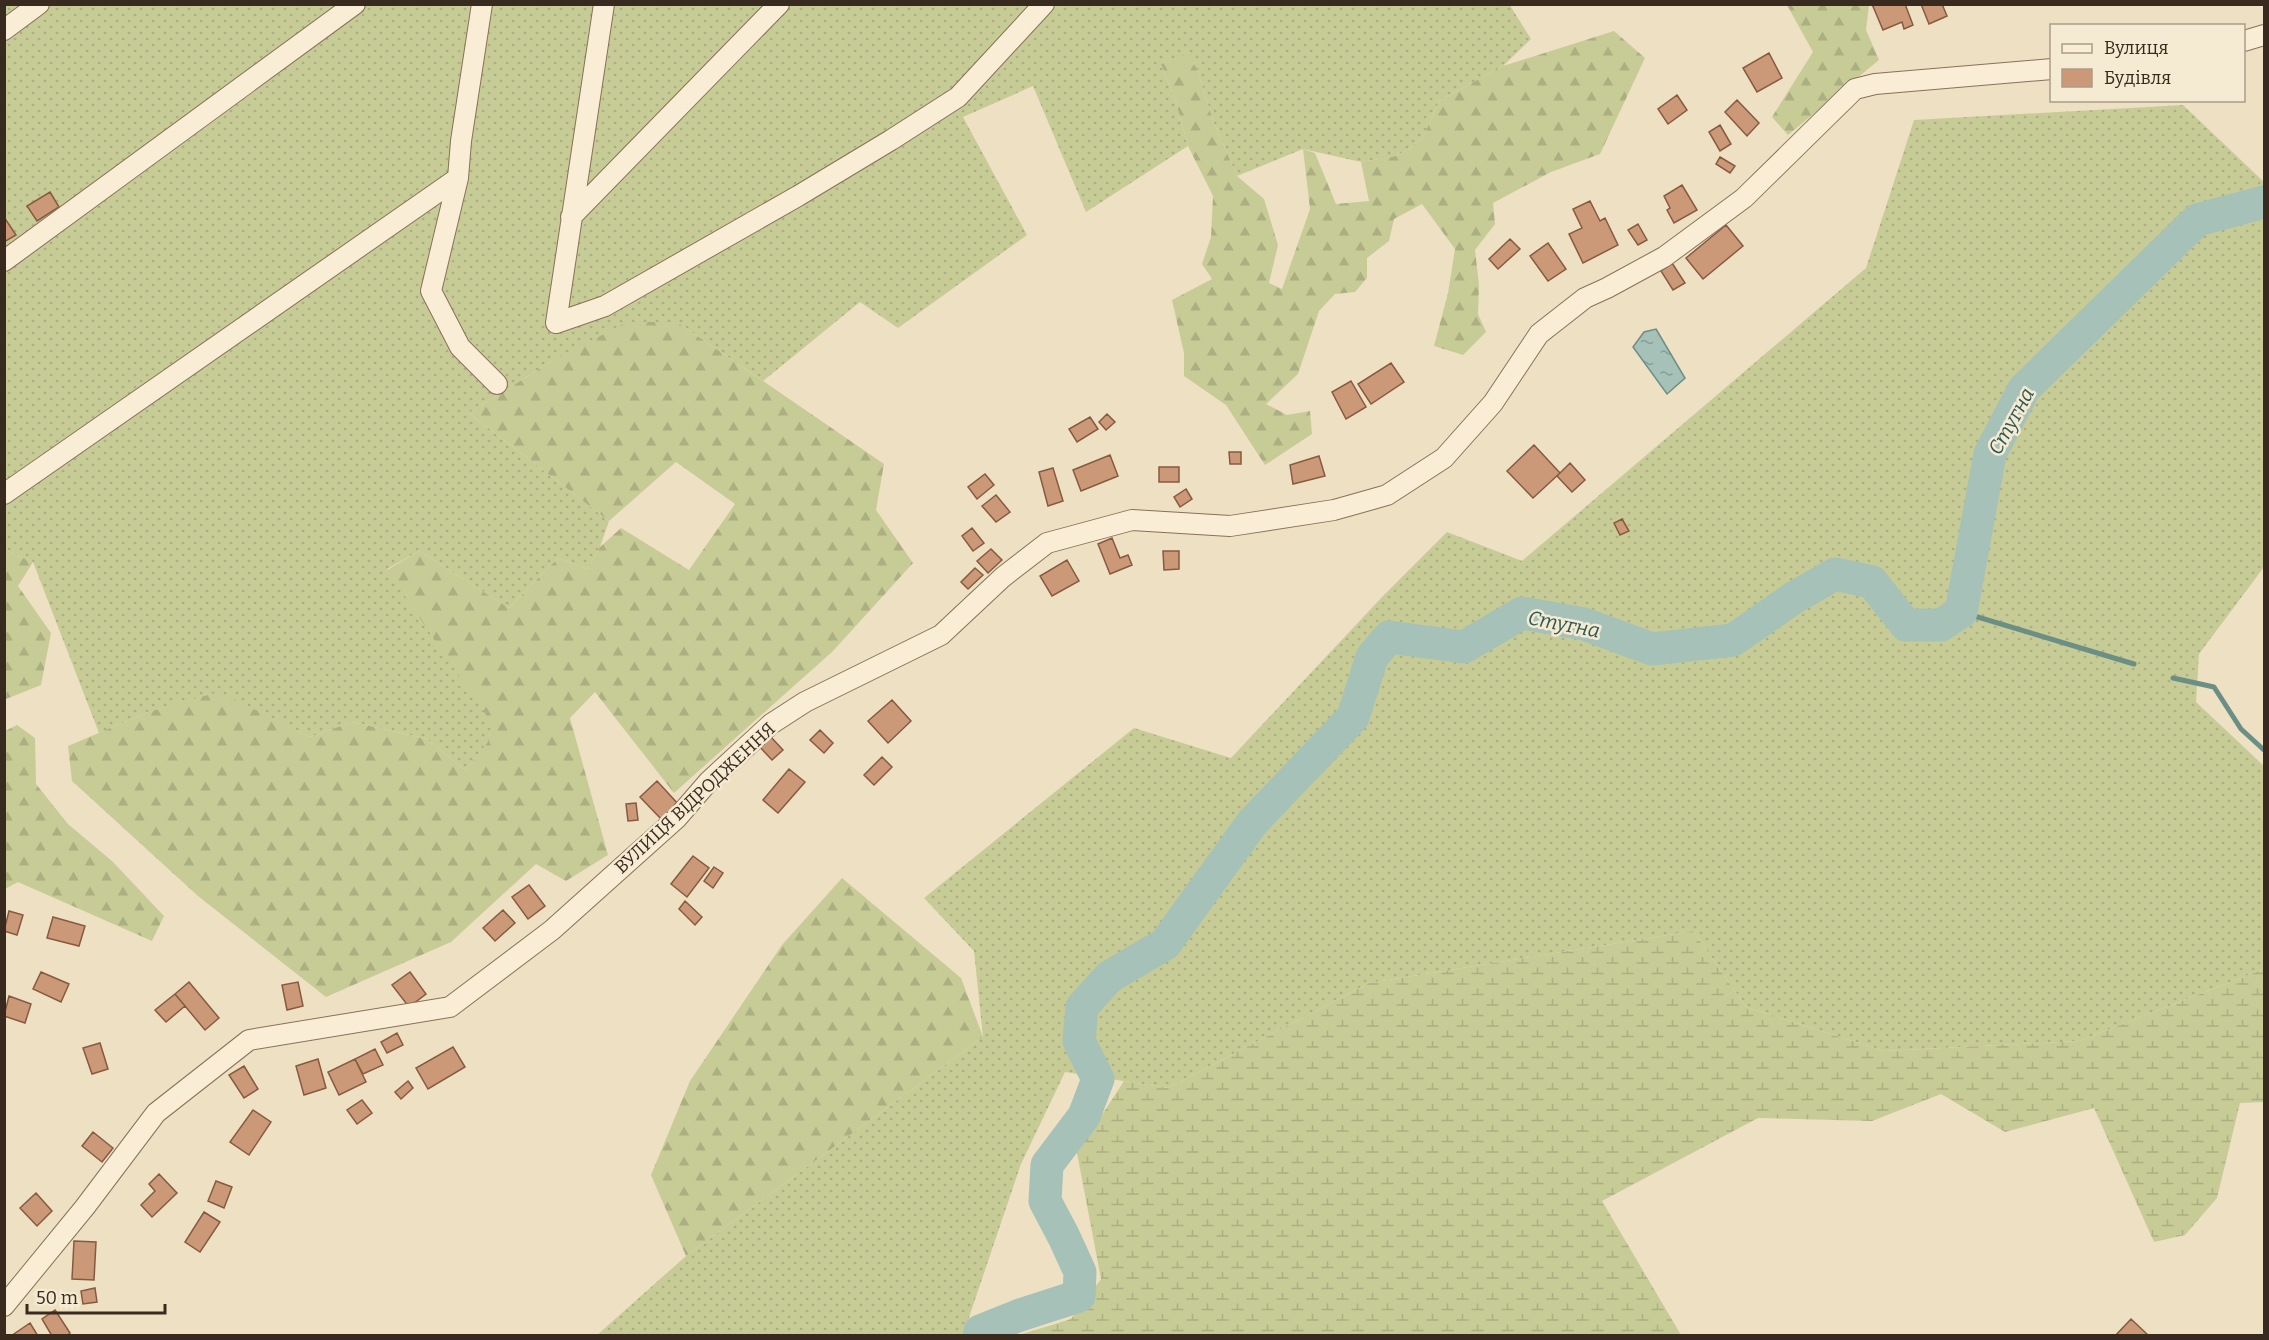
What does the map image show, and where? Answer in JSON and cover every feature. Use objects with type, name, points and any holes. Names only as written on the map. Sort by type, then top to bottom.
[{"type":"street","points":[[4,30],[39,4]]},
{"type":"street","points":[[4,261],[355,4]]},
{"type":"street","points":[[482,4],[461,141],[458,178],[431,291],[460,347],[497,384]]},
{"type":"street","points":[[604,4],[556,323],[605,306],[798,196],[958,97],[1044,4]]},
{"type":"street","points":[[571,218],[779,4]]},
{"type":"street","points":[[2245,40],[2265,35]]},
{"type":"street","name":"ВУЛИЦЯ ВІДРОДЖЕННЯ","points":[[4,1306],[156,1113],[249,1040],[450,1007],[552,930],[677,818],[709,781],[771,724],[805,702],[941,635],[1003,577],[1047,543],[1132,520],[1230,526],[1334,510],[1387,495],[1444,458],[1493,403],[1539,334],[1585,298],[1664,256],[1744,198],[1855,89],[1885,83],[2050,69]]},
{"type":"street","points":[[4,494],[458,178]]},
{"type":"green space","points":[[1509,4],[1531,39],[1503,66],[1440,100],[1423,137],[1408,150],[1392,157],[1361,162],[1303,149],[1237,176],[1214,123],[1196,67],[1186,55],[1161,64],[1176,102],[1188,146],[1086,212],[1033,86],[963,117],[1027,235],[898,328],[860,302],[763,381],[677,322],[550,362],[469,413],[609,521],[600,547],[587,569],[558,558],[509,608],[419,551],[387,569],[498,731],[465,770],[427,739],[352,722],[310,737],[219,693],[148,712],[99,733],[33,562],[5,550],[4,5]]},
{"type":"green space","points":[[1787,5],[1869,5],[1866,30],[1879,60],[1788,135],[1772,117],[1813,52]]},
{"type":"green space","points":[[1614,31],[1645,58],[1600,154],[1551,172],[1493,203],[1495,224],[1475,250],[1479,285],[1478,314],[1486,332],[1463,355],[1434,346],[1448,293],[1455,249],[1422,204],[1394,219],[1389,241],[1367,258],[1367,278],[1355,292],[1335,294],[1319,311],[1298,374],[1266,404],[1287,415],[1310,411],[1312,434],[1265,465],[1226,405],[1184,376],[1184,353],[1172,300],[1212,279],[1202,264],[1211,237],[1213,196],[1188,146],[1176,102],[1161,64],[1186,54],[1196,67],[1214,123],[1237,176],[1264,199],[1278,245],[1269,283],[1282,289],[1310,209],[1303,149],[1315,153],[1336,204],[1369,201],[1361,162],[1392,157],[1408,150],[1423,137],[1440,100],[1503,66]]},
{"type":"green space","points":[[2183,105],[2264,182],[2264,567],[2199,654],[2196,702],[2264,766],[2264,969],[2079,1041],[1884,1051],[1746,1007],[1693,931],[1369,983],[1168,1088],[1065,1072],[1021,1164],[963,1335],[596,1336],[686,1256],[983,1037],[974,951],[924,898],[1134,728],[1231,758],[1383,596],[1447,532],[1522,561],[1866,268],[1914,120]]},
{"type":"green space","points":[[627,322],[677,322],[884,464],[876,510],[913,563],[833,651],[674,793],[595,692],[570,718],[608,855],[566,881],[536,864],[451,942],[326,997],[198,896],[72,781],[68,746],[148,712],[219,692],[310,737],[352,722],[427,739],[465,770],[497,731],[387,570],[419,551],[509,608],[558,558],[587,569],[600,547],[621,528],[689,570],[735,504],[676,462],[609,521],[469,413],[550,362]]},
{"type":"green space","points":[[5,550],[33,562],[18,586],[51,633],[41,685],[6,699]]},
{"type":"green space","points":[[17,725],[35,738],[36,784],[68,824],[113,862],[164,916],[152,941],[18,882],[5,889],[5,731]]},
{"type":"green space","points":[[842,878],[961,978],[983,1037],[686,1256],[651,1175],[690,1081],[782,945]]},
{"type":"green space","points":[[1693,931],[1746,1007],[1884,1051],[2079,1041],[2264,969],[2264,1102],[2240,1103],[2217,1198],[2185,1235],[2154,1242],[2094,1108],[2005,1132],[1941,1094],[1872,1121],[1758,1118],[1602,1201],[1681,1335],[1019,1335],[1071,1319],[1101,1279],[1077,1153],[1124,1081],[1168,1088],[1369,983]]},
{"type":"water","points":[[1656,329],[1685,378],[1667,394],[1633,347],[1644,332]]},
{"type":"building","points":[[1872,4],[1905,4],[1913,25],[1904,29],[1902,22],[1883,30]]},
{"type":"building","points":[[1921,4],[1942,4],[1947,16],[1929,24]]},
{"type":"building","points":[[1769,53],[1782,78],[1757,92],[1743,68]]},
{"type":"building","points":[[1677,95],[1687,110],[1668,124],[1658,109]]},
{"type":"building","points":[[1737,100],[1759,123],[1747,136],[1725,112]]},
{"type":"building","points":[[1720,125],[1731,144],[1720,151],[1709,132]]},
{"type":"building","points":[[1720,157],[1735,166],[1730,173],[1716,164]]},
{"type":"building","points":[[1682,185],[1697,210],[1674,223],[1667,210],[1670,208],[1664,196]]},
{"type":"building","points":[[50,192],[59,207],[37,221],[27,206]]},
{"type":"building","points":[[1590,201],[1600,221],[1605,218],[1618,245],[1583,263],[1569,234],[1582,228],[1573,209]]},
{"type":"building","points":[[6,220],[16,235],[4,242],[4,221]]},
{"type":"building","points":[[1638,224],[1647,240],[1638,245],[1628,230]]},
{"type":"building","points":[[1726,225],[1743,246],[1703,279],[1686,258]]},
{"type":"building","points":[[1510,239],[1520,249],[1498,269],[1489,259]]},
{"type":"building","points":[[1548,243],[1566,269],[1548,281],[1530,256]]},
{"type":"building","points":[[1672,263],[1685,283],[1673,290],[1661,271]]},
{"type":"building","points":[[1391,363],[1404,382],[1371,404],[1358,384]]},
{"type":"building","points":[[1351,381],[1366,407],[1346,419],[1332,392]]},
{"type":"building","points":[[1107,414],[1115,422],[1106,430],[1099,422]]},
{"type":"building","points":[[1090,417],[1098,429],[1077,442],[1069,429]]},
{"type":"building","points":[[1534,445],[1560,473],[1533,498],[1507,471]]},
{"type":"building","points":[[1229,452],[1241,452],[1241,464],[1230,464]]},
{"type":"building","points":[[1110,455],[1118,476],[1081,491],[1073,470]]},
{"type":"building","points":[[1319,456],[1325,476],[1293,484],[1290,465]]},
{"type":"building","points":[[1570,463],[1585,480],[1572,492],[1557,476]]},
{"type":"building","points":[[1159,467],[1179,467],[1179,482],[1159,482]]},
{"type":"building","points":[[1053,468],[1063,501],[1048,506],[1039,472]]},
{"type":"building","points":[[985,474],[994,485],[977,499],[968,487]]},
{"type":"building","points":[[1186,489],[1192,499],[1180,507],[1174,497]]},
{"type":"building","points":[[996,495],[1010,512],[996,522],[982,506]]},
{"type":"building","points":[[1622,519],[1629,531],[1620,535],[1614,523]]},
{"type":"building","points":[[972,528],[984,543],[973,551],[962,536]]},
{"type":"building","points":[[1112,538],[1120,558],[1128,555],[1132,565],[1110,574],[1098,544]]},
{"type":"building","points":[[991,549],[1002,560],[988,573],[977,561]]},
{"type":"building","points":[[1163,551],[1179,551],[1179,569],[1164,570]]},
{"type":"building","points":[[1067,560],[1079,581],[1052,596],[1040,576]]},
{"type":"building","points":[[975,568],[983,575],[968,589],[961,582]]},
{"type":"building","points":[[892,700],[911,721],[888,743],[868,721]]},
{"type":"building","points":[[820,730],[833,743],[824,753],[810,740]]},
{"type":"building","points":[[769,735],[783,750],[772,760],[758,745]]},
{"type":"building","points":[[882,757],[892,767],[874,785],[864,775]]},
{"type":"building","points":[[789,769],[805,782],[778,813],[763,800]]},
{"type":"building","points":[[657,781],[679,805],[662,820],[640,797]]},
{"type":"building","points":[[636,803],[638,820],[628,821],[626,804]]},
{"type":"building","points":[[693,856],[709,868],[687,897],[671,884]]},
{"type":"building","points":[[714,867],[723,873],[713,888],[704,881]]},
{"type":"building","points":[[529,885],[545,906],[528,919],[512,897]]},
{"type":"building","points":[[685,901],[702,917],[695,925],[679,909]]},
{"type":"building","points":[[503,910],[515,923],[495,941],[483,928]]},
{"type":"building","points":[[9,911],[23,915],[17,935],[4,931]]},
{"type":"building","points":[[53,917],[85,926],[79,946],[47,938]]},
{"type":"building","points":[[41,972],[69,984],[61,1002],[33,989]]},
{"type":"building","points":[[410,972],[426,994],[409,1007],[392,985]]},
{"type":"building","points":[[189,982],[219,1018],[205,1030],[175,994]]},
{"type":"building","points":[[298,982],[303,1006],[287,1010],[282,985]]},
{"type":"building","points":[[175,994],[185,1006],[166,1022],[155,1010]]},
{"type":"building","points":[[9,996],[31,1004],[25,1023],[4,1016]]},
{"type":"building","points":[[397,1033],[403,1045],[387,1053],[381,1042]]},
{"type":"building","points":[[100,1043],[108,1069],[92,1074],[83,1048]]},
{"type":"building","points":[[453,1047],[465,1067],[428,1089],[416,1068]]},
{"type":"building","points":[[375,1049],[383,1065],[363,1074],[355,1059]]},
{"type":"building","points":[[318,1059],[326,1088],[304,1095],[296,1066]]},
{"type":"building","points":[[355,1059],[366,1082],[339,1095],[328,1072]]},
{"type":"building","points":[[244,1066],[258,1089],[244,1098],[229,1075]]},
{"type":"building","points":[[408,1081],[413,1088],[401,1099],[395,1092]]},
{"type":"building","points":[[362,1100],[372,1113],[357,1124],[347,1110]]},
{"type":"building","points":[[253,1110],[271,1122],[249,1155],[230,1142]]},
{"type":"building","points":[[93,1132],[113,1148],[102,1162],[82,1146]]},
{"type":"building","points":[[159,1174],[177,1193],[152,1217],[141,1205],[155,1191],[149,1184]]},
{"type":"building","points":[[216,1181],[232,1187],[224,1208],[208,1201]]},
{"type":"building","points":[[36,1193],[52,1211],[37,1226],[20,1208]]},
{"type":"building","points":[[204,1212],[220,1222],[200,1252],[185,1242]]},
{"type":"building","points":[[74,1241],[96,1242],[94,1280],[72,1279]]},
{"type":"building","points":[[95,1288],[97,1302],[83,1304],[81,1291]]},
{"type":"building","points":[[55,1310],[70,1333],[67,1336],[52,1336],[42,1319]]},
{"type":"building","points":[[2131,1319],[2148,1335],[2115,1336]]},
{"type":"building","points":[[30,1323],[38,1336],[11,1336]]},
{"type":"waterway","name":"Стугна","points":[[979,1336],[980,1331],[1079,1296],[1080,1272],[1045,1201],[1047,1165],[1084,1116],[1098,1079],[1079,1041],[1082,1007],[1109,977],[1165,944],[1252,823],[1353,717],[1372,657],[1389,637],[1464,647],[1522,613],[1584,624],[1652,649],[1733,640],[1795,597],[1835,574],[1872,582],[1906,625],[1941,625],[1961,612],[1990,454],[2024,389],[2197,220],[2264,202]]},
{"type":"waterway","points":[[1961,612],[2134,664]]},
{"type":"waterway","points":[[2173,678],[2214,687],[2241,729],[2264,750]]}]
